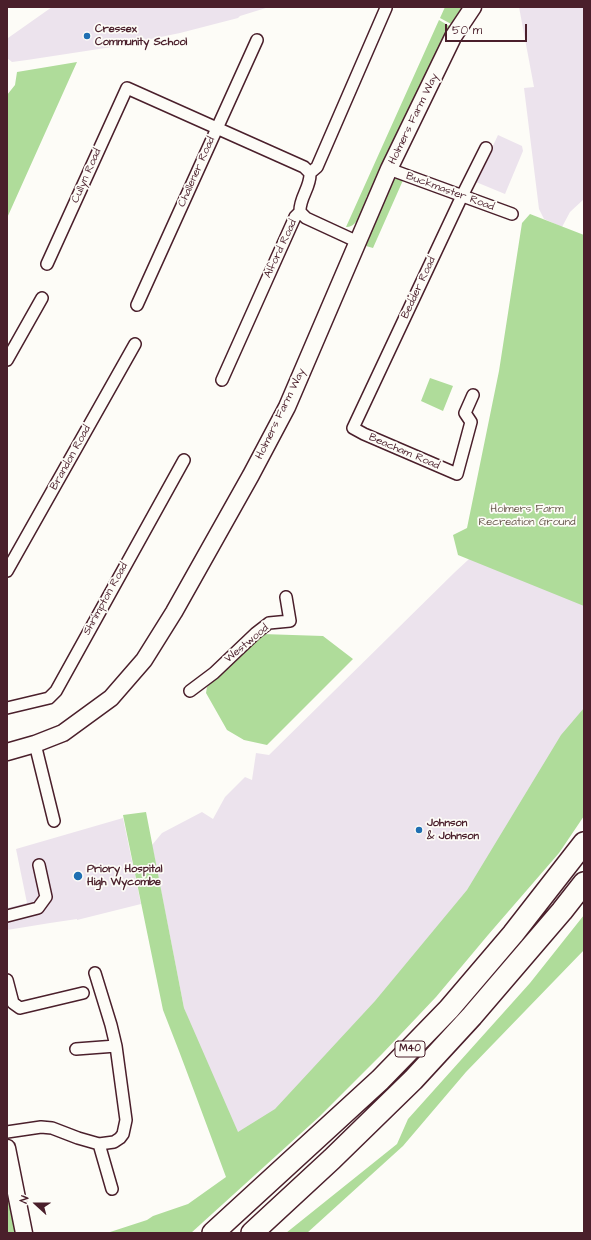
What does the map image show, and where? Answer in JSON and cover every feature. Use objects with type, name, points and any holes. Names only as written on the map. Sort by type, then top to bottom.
[{"type":"highway","name":"M40","points":[[213,1233],[380,1080],[449,1009],[512,934],[584,843]]},
{"type":"highway","name":"M40","points":[[252,1233],[332,1159],[413,1080],[472,1016],[562,911],[584,883]]},
{"type":"street","name":"Holmers Farm Way","points":[[7,752],[36,744],[63,733],[111,698],[144,660],[174,612],[287,407],[389,169],[454,36],[473,7]]},
{"type":"street","name":"Alford Road","points":[[222,380],[295,217],[300,212],[300,205],[311,181],[310,173],[317,167],[386,8]]},
{"type":"street","name":"Challener Road","points":[[137,305],[257,40]]},
{"type":"street","name":"Cullyn Road","points":[[47,264],[127,88],[217,127]]},
{"type":"street","points":[[217,127],[304,167],[310,173]]},
{"type":"street","name":"Bedder Road","points":[[353,428],[486,148]]},
{"type":"street","name":"Buckmaster Road","points":[[389,169],[512,214]]},
{"type":"street","points":[[300,212],[306,218],[358,242]]},
{"type":"street","points":[[7,360],[42,298]]},
{"type":"street","name":"Brandon Road","points":[[7,572],[135,344]]},
{"type":"street","name":"Beacham Road","points":[[353,428],[461,476],[471,422],[465,413],[473,394]]},
{"type":"street","name":"Shrimpton Road","points":[[7,708],[49,698],[56,691],[184,460]]},
{"type":"street","name":"Westwood","points":[[190,691],[214,673],[256,633],[269,624],[290,621],[286,597]]},
{"type":"street","points":[[36,744],[54,821]]},
{"type":"street","points":[[7,916],[38,908],[46,897],[39,865]]},
{"type":"street","points":[[7,1132],[41,1127],[52,1128],[99,1144],[110,1143],[120,1138],[125,1129],[126,1120],[116,1046],[96,973]]},
{"type":"street","points":[[7,980],[13,1002],[20,1008],[83,992]]},
{"type":"street","points":[[76,1049],[116,1046]]},
{"type":"street","points":[[99,1144],[112,1189]]},
{"type":"street","points":[[7,1148],[24,1233]]},
{"type":"shaded area","name":"Cressex Community School","points":[[52,7],[269,7],[240,16],[238,18],[180,33],[112,47],[12,62],[7,58],[8,38]]},
{"type":"shaded area","points":[[519,7],[584,7],[584,199],[570,212],[562,227],[544,219],[539,209],[524,88],[534,87]]},
{"type":"shaded area","points":[[498,135],[522,146],[523,151],[505,194],[476,182]]},
{"type":"shaded area","points":[[481,548],[584,589],[584,759],[375,1039],[231,1142],[184,1008],[152,845],[162,833],[202,812],[213,819],[225,797],[245,777],[252,780],[256,753],[269,755]]},
{"type":"shaded area","name":"Priory Hospital High Wycombe","points":[[123,818],[141,904],[77,920],[7,930],[7,908],[27,903],[16,849]]},
{"type":"green space","points":[[445,7],[464,7],[453,25],[440,18]]},
{"type":"green space","points":[[439,20],[451,27],[413,99],[370,197],[367,196],[360,216],[354,224],[346,227]]},
{"type":"green space","points":[[77,62],[7,218],[7,95],[15,85],[17,72]]},
{"type":"green space","points":[[404,178],[373,248],[366,246],[370,237],[367,235],[393,180]]},
{"type":"green space","name":"Holmers Farm Recreation Ground","points":[[530,214],[584,235],[584,606],[458,555],[453,535],[467,528],[499,371],[522,223]]},
{"type":"green space","points":[[430,378],[453,386],[443,411],[421,401]]},
{"type":"green space","points":[[262,634],[323,636],[353,659],[267,745],[244,740],[227,730],[206,693],[207,687]]},
{"type":"green space","points":[[584,708],[584,816],[559,853],[436,997],[320,1116],[191,1233],[107,1233],[147,1220],[153,1216],[188,1204],[226,1177],[163,1010],[123,815],[146,812],[184,1008],[238,1132],[275,1109],[375,1001],[467,890],[561,735]]},
{"type":"green space","points":[[584,915],[584,950],[466,1072],[403,1146],[307,1233],[286,1233],[397,1144],[408,1119],[530,983]]},
{"type":"green space","points":[[7,1193],[15,1233],[7,1233]]},
{"type":"place","name":"Cressex Community School","points":[[87,36]]},
{"type":"place","name":"Johnson & Johnson","points":[[419,830]]},
{"type":"place","name":"Priory Hospital High Wycombe","points":[[78,876]]}]
